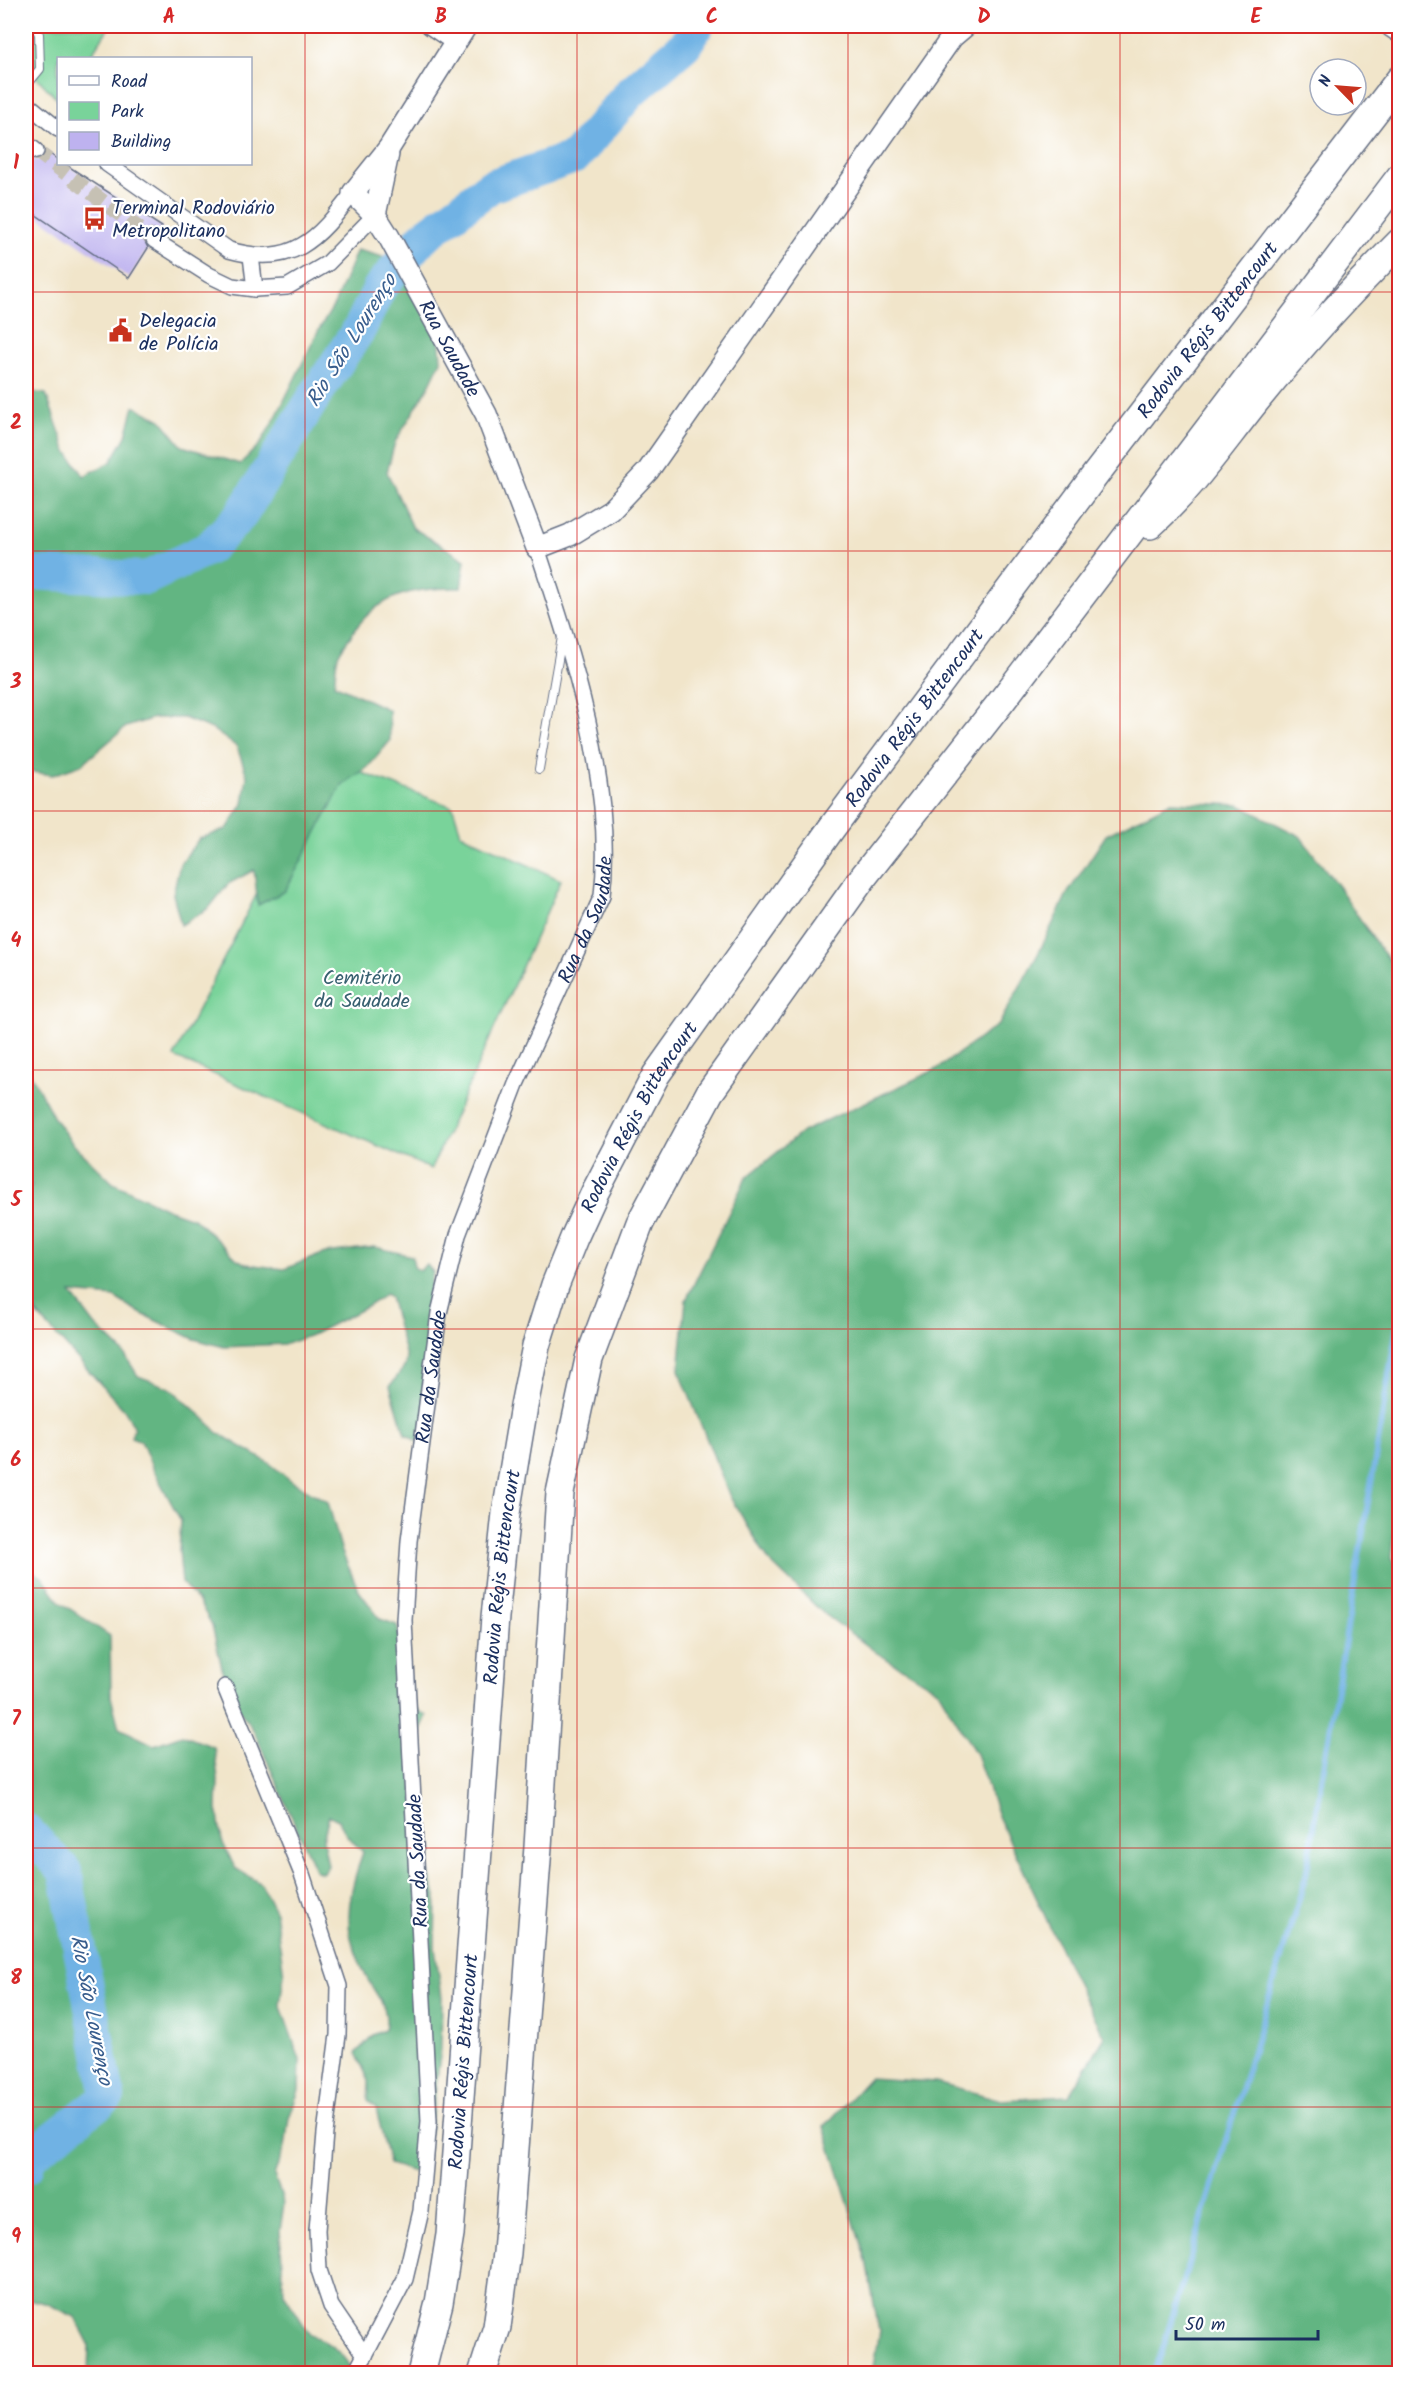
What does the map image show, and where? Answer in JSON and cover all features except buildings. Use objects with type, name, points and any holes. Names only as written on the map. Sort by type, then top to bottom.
[{"type":"highway","name":"Rodovia Régis Bittencourt","points":[[422,2373],[445,2272],[495,1617],[506,1513],[536,1346],[555,1285],[574,1238],[595,1192],[656,1076],[689,1028],[831,829],[1075,503],[1400,79]]},
{"type":"highway","points":[[482,2373],[497,2328],[507,2253],[538,1846],[560,1492],[589,1359],[640,1223],[710,1092],[864,876],[1000,702],[1400,177]]},
{"type":"highway","points":[[1098,572],[1173,505],[1260,396],[1390,262],[1400,242]]},
{"type":"highway","points":[[405,2373],[415,2344],[429,2269],[435,2214],[454,2166]]},
{"type":"street","points":[[429,26],[454,43]]},
{"type":"street","points":[[108,165],[229,250],[251,256],[272,257],[299,248],[325,229],[389,148],[466,26]]},
{"type":"street","points":[[537,548],[570,535],[611,510],[648,471],[952,38],[965,26]]},
{"type":"street","points":[[1391,26],[1400,32]]},
{"type":"street","points":[[26,103],[57,128]]},
{"type":"street","points":[[154,240],[209,275],[232,286],[255,289],[287,287],[328,263],[375,215],[389,148]]},
{"type":"street","name":"Rua Saudade","points":[[353,193],[375,215],[389,237],[486,414]]},
{"type":"street","points":[[251,256],[255,289]]},
{"type":"street","name":"Rua da Saudade","points":[[355,2373],[405,2279],[421,2211],[429,2121],[405,1620],[409,1541],[439,1313],[458,1235],[516,1084],[602,896],[605,871],[595,756],[564,627],[537,548],[486,414]]},
{"type":"street","points":[[225,1687],[302,1874],[339,1986],[338,2035],[325,2133],[317,2230],[319,2270],[331,2306],[365,2356]]},
{"type":"lane","points":[[26,86],[40,69],[39,34],[35,26]]},
{"type":"lane","points":[[538,769],[564,627]]},
{"type":"green space","points":[[26,26],[110,26],[90,57],[57,57],[57,99],[26,66]]},
{"type":"green space","points":[[357,250],[387,258],[412,276],[439,330],[441,361],[428,388],[395,442],[387,472],[413,528],[465,560],[461,588],[428,589],[384,602],[360,623],[340,651],[334,684],[389,710],[390,741],[368,767],[342,785],[285,891],[258,905],[254,870],[228,884],[209,908],[181,925],[173,894],[180,864],[199,839],[227,829],[243,804],[247,776],[237,747],[212,729],[184,718],[154,718],[126,727],[81,765],[53,775],[26,771],[26,391],[46,394],[66,450],[84,476],[111,462],[126,436],[134,406],[161,420],[182,446],[240,464],[260,444],[277,415],[318,331],[334,305]]},
{"type":"green space","name":"Cemitério da Saudade","points":[[325,759],[453,807],[461,834],[561,880],[431,1169],[174,1057]]},
{"type":"green space","points":[[1171,802],[1239,805],[1300,836],[1399,972],[1400,1470],[1392,1557],[1400,1575],[1399,2373],[872,2373],[879,2331],[866,2260],[824,2127],[869,2078],[936,2082],[1001,2100],[1069,2096],[1105,2037],[1074,1978],[998,1816],[976,1754],[938,1690],[877,1653],[822,1612],[769,1561],[730,1497],[679,1370],[686,1300],[746,1178],[802,1132],[937,1069],[999,1024],[1038,954],[1067,894],[1106,835]]},
{"type":"green space","points":[[26,1065],[54,1118],[72,1143],[113,1183],[167,1209],[195,1219],[237,1259],[246,1264],[284,1269],[325,1253],[375,1247],[412,1256],[414,1267],[420,1271],[426,1264],[433,1272],[428,1301],[437,1381],[421,1443],[405,1434],[390,1386],[405,1366],[406,1357],[390,1297],[386,1294],[314,1334],[286,1344],[224,1347],[194,1339],[140,1313],[114,1297],[71,1293],[95,1325],[123,1352],[138,1376],[170,1388],[218,1433],[328,1502],[342,1552],[359,1591],[380,1619],[397,1625],[415,1708],[427,1716],[419,1734],[412,1779],[424,1858],[436,1895],[435,1948],[442,1997],[441,2049],[425,2166],[417,2173],[389,2164],[376,2108],[368,2101],[369,2081],[356,2053],[373,2035],[385,2030],[386,2023],[382,2004],[363,1970],[350,1933],[350,1902],[363,1852],[348,1837],[338,1820],[329,1815],[323,1840],[328,1866],[322,1873],[315,1870],[254,1731],[228,1694],[212,1625],[199,1602],[182,1583],[179,1550],[181,1521],[141,1441],[131,1437],[134,1428],[126,1412],[26,1302],[26,1191],[32,1185],[26,1181]]},
{"type":"green space","points":[[26,1567],[42,1577],[60,1602],[110,1636],[111,1697],[119,1728],[154,1745],[182,1735],[214,1747],[218,1779],[217,1809],[222,1841],[235,1868],[261,1884],[275,1911],[284,1975],[280,2004],[300,2060],[299,2090],[289,2118],[285,2147],[274,2175],[284,2203],[280,2231],[284,2293],[310,2335],[336,2350],[346,2360],[353,2373],[88,2373],[89,2344],[75,2317],[48,2304],[26,2298]]},
{"type":"waterway","name":"Rio São Lourenço","points":[[26,573],[147,578],[209,548],[241,515],[360,328],[380,287],[422,238],[491,186],[575,157],[630,93],[685,45],[697,26]]},
{"type":"waterway","points":[[1155,2374],[1306,1876],[1400,1309]]},
{"type":"waterway","name":"Rio São Lourenço","points":[[26,1830],[65,1871],[108,2096],[28,2158],[26,2167]]},
{"type":"tunnel","points":[[36,151],[154,240]]},
{"type":"place","name":"Terminal Rodoviário Metropolitano","points":[[94,218]]},
{"type":"place","name":"Delegacia de Polícia","points":[[121,331]]}]
